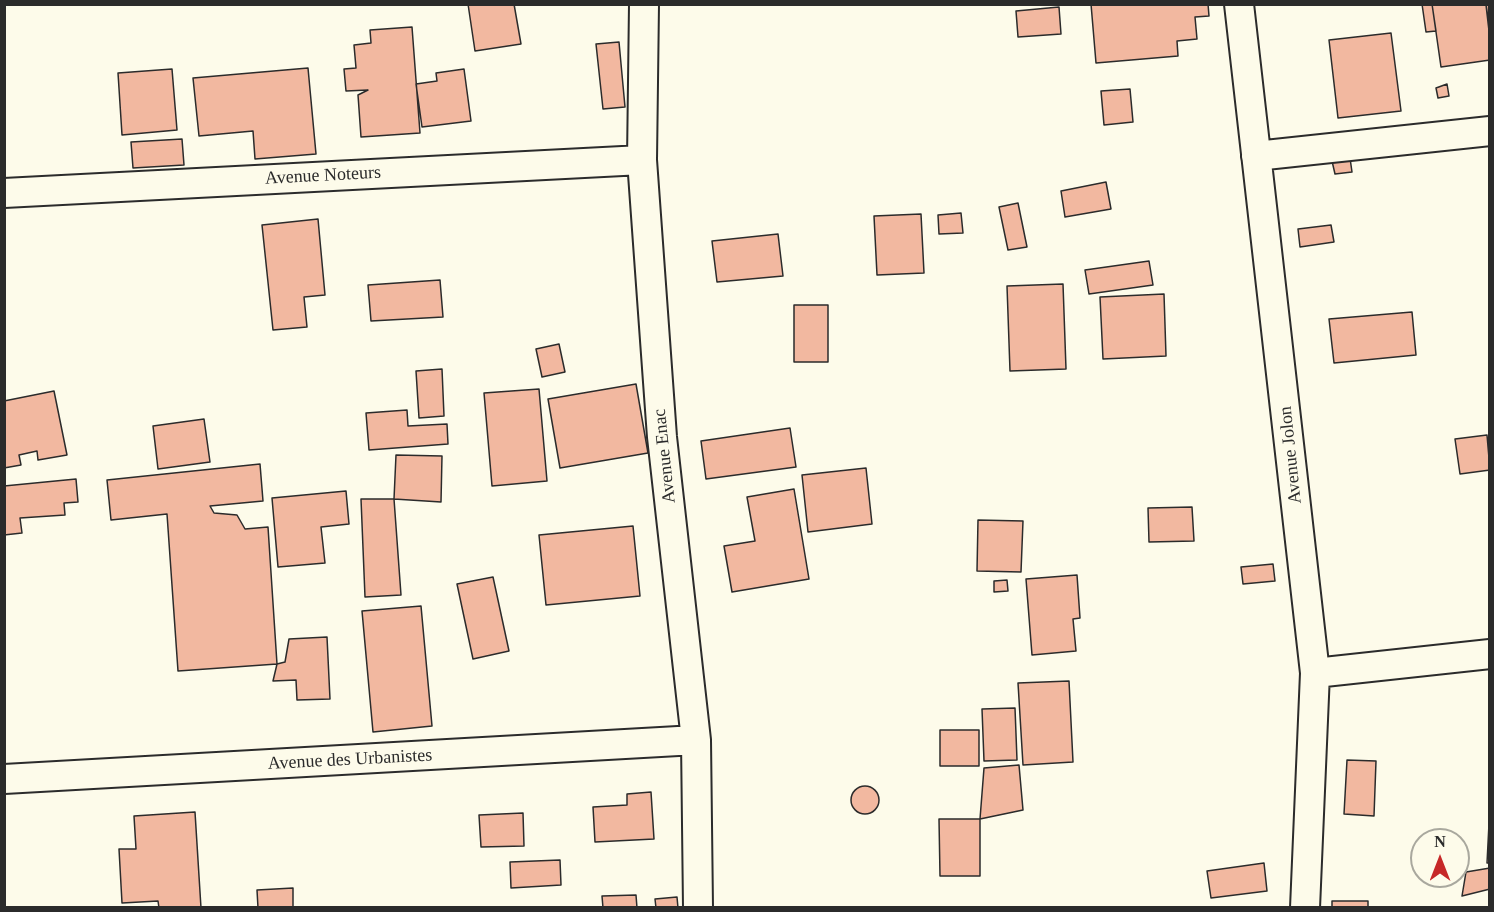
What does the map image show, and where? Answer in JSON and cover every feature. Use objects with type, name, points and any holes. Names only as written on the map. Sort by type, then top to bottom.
[{"type":"street","name":"Avenue Enac","points":[[644,4],[642,160],[662,437],[696,740],[699,908]]},
{"type":"street","name":"Avenue Jolon","points":[[1239,4],[1315,673],[1305,908]]},
{"type":"street","points":[[1256,156],[1490,131]]},
{"type":"street","name":"Avenue Noteurs","points":[[4,193],[642,160]]},
{"type":"street","points":[[1315,673],[1490,654]]},
{"type":"street","name":"Avenue des Urbanistes","points":[[4,779],[696,740]]},
{"type":"building","points":[[468,4],[514,4],[521,44],[475,51]]},
{"type":"building","points":[[1091,4],[1208,4],[1209,16],[1195,17],[1197,39],[1177,41],[1178,56],[1096,63]]},
{"type":"building","points":[[1422,4],[1432,4],[1436,31],[1426,32]]},
{"type":"building","points":[[1432,4],[1486,4],[1490,32],[1490,60],[1441,67]]},
{"type":"building","points":[[1486,5],[1490,5],[1490,31],[1489,31]]},
{"type":"building","points":[[1059,7],[1061,34],[1018,37],[1016,11]]},
{"type":"building","points":[[412,27],[420,133],[361,137],[358,95],[368,90],[346,91],[344,69],[356,68],[354,45],[371,43],[370,30]]},
{"type":"building","points":[[1391,33],[1401,111],[1338,118],[1329,40]]},
{"type":"building","points":[[619,42],[625,107],[603,109],[596,44]]},
{"type":"building","points":[[308,68],[316,154],[255,159],[253,131],[199,136],[193,78]]},
{"type":"building","points":[[172,69],[177,130],[122,135],[118,73]]},
{"type":"building","points":[[464,69],[471,121],[422,127],[416,84],[437,81],[436,73]]},
{"type":"building","points":[[1447,84],[1449,96],[1438,98],[1436,88]]},
{"type":"building","points":[[1130,89],[1133,122],[1104,125],[1101,91]]},
{"type":"building","points":[[182,139],[184,165],[133,168],[131,142]]},
{"type":"building","points":[[1350,158],[1352,172],[1335,174],[1332,161]]},
{"type":"building","points":[[1106,182],[1111,209],[1065,217],[1061,191]]},
{"type":"building","points":[[1018,203],[1027,247],[1008,250],[999,207]]},
{"type":"building","points":[[961,213],[963,233],[939,234],[938,215]]},
{"type":"building","points":[[921,214],[924,273],[877,275],[874,216]]},
{"type":"building","points":[[318,219],[325,295],[304,297],[307,327],[273,330],[262,225]]},
{"type":"building","points":[[1331,225],[1334,242],[1300,247],[1298,229]]},
{"type":"building","points":[[778,234],[783,276],[717,282],[712,241]]},
{"type":"building","points":[[1149,261],[1153,285],[1089,294],[1085,270]]},
{"type":"building","points":[[440,280],[443,317],[371,321],[368,285]]},
{"type":"building","points":[[1063,284],[1066,369],[1010,371],[1007,286]]},
{"type":"building","points":[[1164,294],[1166,356],[1103,359],[1100,297]]},
{"type":"building","points":[[794,305],[828,305],[828,362],[794,362]]},
{"type":"building","points":[[1412,312],[1416,355],[1334,363],[1329,319]]},
{"type":"building","points":[[559,344],[565,372],[542,377],[536,349]]},
{"type":"building","points":[[442,369],[444,416],[419,418],[416,371]]},
{"type":"building","points":[[636,384],[648,453],[560,468],[548,399]]},
{"type":"building","points":[[539,389],[547,481],[492,486],[484,393]]},
{"type":"building","points":[[54,391],[67,455],[38,460],[37,451],[19,455],[21,465],[4,468],[4,401]]},
{"type":"building","points":[[407,410],[408,426],[447,424],[448,444],[369,450],[366,413]]},
{"type":"building","points":[[204,419],[210,462],[158,469],[153,426]]},
{"type":"building","points":[[790,428],[796,467],[706,479],[701,441]]},
{"type":"building","points":[[1487,435],[1490,470],[1460,474],[1455,439]]},
{"type":"building","points":[[396,455],[442,456],[441,502],[394,499]]},
{"type":"building","points":[[260,464],[263,501],[210,506],[214,513],[237,515],[245,529],[268,527],[277,664],[178,671],[167,514],[111,520],[107,480]]},
{"type":"building","points":[[866,468],[872,524],[808,532],[802,475]]},
{"type":"building","points":[[76,479],[78,502],[64,503],[65,515],[20,518],[22,533],[4,535],[4,486]]},
{"type":"building","points":[[794,489],[809,579],[732,592],[724,546],[755,541],[747,497]]},
{"type":"building","points":[[346,491],[349,524],[321,527],[325,563],[278,567],[272,498]]},
{"type":"building","points":[[361,499],[394,499],[401,595],[365,597]]},
{"type":"building","points":[[1192,507],[1194,541],[1149,542],[1148,508]]},
{"type":"building","points":[[978,520],[1023,521],[1021,572],[977,571]]},
{"type":"building","points":[[633,526],[640,596],[546,605],[539,535]]},
{"type":"building","points":[[1273,564],[1275,581],[1243,584],[1241,567]]},
{"type":"building","points":[[1077,575],[1080,618],[1073,619],[1076,651],[1032,655],[1026,579]]},
{"type":"building","points":[[493,577],[509,651],[473,659],[457,584]]},
{"type":"building","points":[[1007,580],[1008,591],[994,592],[994,581]]},
{"type":"building","points":[[421,606],[432,726],[373,732],[362,611]]},
{"type":"building","points":[[327,637],[330,699],[297,700],[296,680],[273,681],[277,664],[285,662],[289,639]]},
{"type":"building","points":[[1069,681],[1073,762],[1023,765],[1018,683]]},
{"type":"building","points":[[1015,708],[1017,760],[984,761],[982,709]]},
{"type":"building","points":[[940,730],[979,730],[979,766],[940,766]]},
{"type":"building","points":[[1347,760],[1376,761],[1374,816],[1344,814]]},
{"type":"building","points":[[1019,765],[1023,810],[980,819],[984,768]]},
{"type":"building","points":[[865,786],[875,790],[879,800],[875,810],[865,814],[855,810],[851,800],[855,790]]},
{"type":"building","points":[[651,792],[654,839],[595,842],[593,807],[627,805],[627,794]]},
{"type":"building","points":[[1490,804],[1490,863],[1487,863]]},
{"type":"building","points":[[195,812],[201,908],[159,908],[158,901],[122,903],[119,849],[136,849],[134,816]]},
{"type":"building","points":[[523,813],[524,846],[481,847],[479,815]]},
{"type":"building","points":[[939,819],[980,819],[980,876],[940,876]]},
{"type":"building","points":[[560,860],[561,885],[511,888],[510,862]]},
{"type":"building","points":[[1264,863],[1267,891],[1211,898],[1207,871]]},
{"type":"building","points":[[1490,868],[1490,889],[1462,896],[1463,888],[1470,888],[1470,871]]},
{"type":"building","points":[[293,888],[293,908],[258,908],[257,890]]},
{"type":"building","points":[[636,895],[637,908],[603,908],[602,896]]},
{"type":"building","points":[[677,897],[678,908],[656,908],[655,899]]},
{"type":"building","points":[[1332,901],[1368,901],[1368,908],[1332,908]]}]
